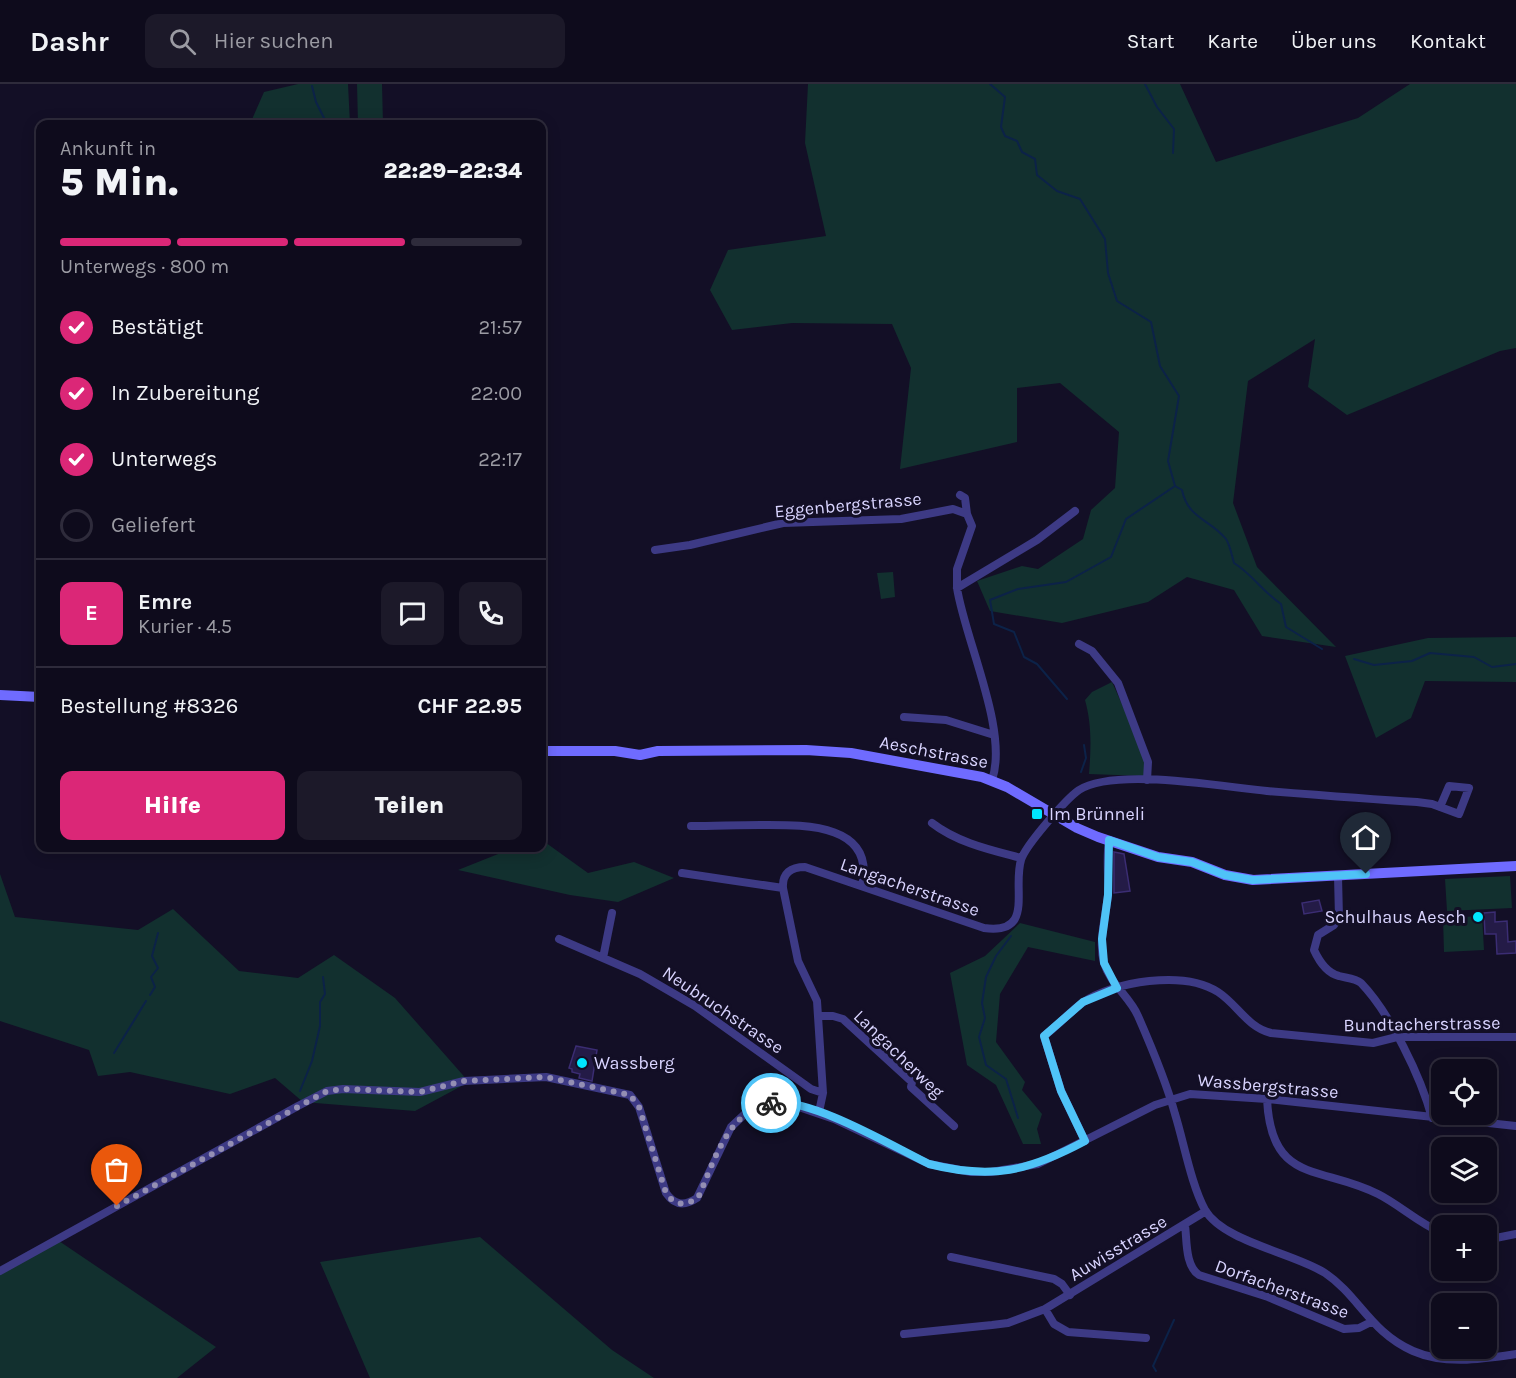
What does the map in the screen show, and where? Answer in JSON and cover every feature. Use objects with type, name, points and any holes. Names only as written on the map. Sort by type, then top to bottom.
[{"type":"main road","points":[[0,695],[36,697]]},
{"type":"main road","name":"Aeschstrasse","points":[[546,751],[640,754],[677,751],[830,752],[870,756],[992,780],[1088,833],[1158,857],[1192,862],[1237,878],[1253,880],[1516,866]]},
{"type":"street","points":[[960,495],[965,498],[967,514],[972,526],[957,569],[957,588],[990,709],[997,762],[992,780]]},
{"type":"street","name":"Eggenbergstrasse","points":[[655,550],[783,523],[901,519],[952,509],[967,514]]},
{"type":"street","points":[[957,588],[1036,540],[1075,511]]},
{"type":"street","points":[[1079,644],[1092,651],[1118,683],[1148,762],[1147,780]]},
{"type":"street","points":[[904,717],[946,720],[994,735]]},
{"type":"street","points":[[932,823],[944,833],[978,846],[1021,858],[1072,795],[1094,783],[1147,780],[1417,802],[1440,807]]},
{"type":"street","points":[[691,826],[806,825],[827,829],[850,842],[860,855],[865,873],[862,886]]},
{"type":"street","points":[[1109,840],[1108,895],[1102,939],[1104,963],[1117,988],[1137,1013],[1171,1098],[1206,1211],[1220,1225],[1241,1237],[1324,1273],[1382,1332],[1412,1350],[1432,1358],[1465,1360],[1516,1354]]},
{"type":"street","name":"Langacherstrasse","points":[[783,888],[786,873],[795,867],[805,867],[984,928],[998,930],[1011,924],[1018,911],[1021,858]]},
{"type":"street","points":[[682,873],[783,888],[798,962],[814,994],[819,1016],[823,1093],[819,1112]]},
{"type":"street","points":[[1338,876],[1339,918],[1334,925],[1318,935],[1314,950],[1324,966],[1336,975],[1360,982],[1379,1004],[1419,1083],[1431,1115]]},
{"type":"street","points":[[603,958],[612,913]]},
{"type":"street","name":"Neubruchstrasse","points":[[559,939],[640,974],[695,1006],[811,1089],[823,1093]]},
{"type":"street","name":"Bundtacherstrasse","points":[[1085,1141],[1061,1091],[1044,1036],[1083,1002],[1117,988],[1146,982],[1186,981],[1214,990],[1227,998],[1251,1025],[1259,1030],[1373,1043],[1397,1037],[1516,1037]]},
{"type":"street","name":"Langacherweg","points":[[819,1016],[843,1019],[912,1082],[911,1087],[954,1126]]},
{"type":"street","name":"Wassbergstrasse","points":[[0,1270],[327,1091],[343,1089],[420,1092],[464,1081],[546,1077],[630,1095],[639,1107],[666,1193],[671,1201],[679,1204],[689,1203],[698,1198],[731,1127],[748,1111],[761,1105],[786,1103],[819,1112],[929,1164],[971,1172],[1014,1170],[1038,1164],[1171,1098],[1190,1094],[1267,1099],[1431,1118]]},
{"type":"street","points":[[1267,1099],[1268,1121],[1272,1136],[1285,1156],[1296,1165],[1319,1176],[1352,1184],[1377,1194],[1431,1226]]},
{"type":"street","name":"Wassbergstrasse","points":[[1497,1124],[1516,1126]]},
{"type":"street","name":"Auwisstrasse","points":[[904,1334],[992,1326],[1045,1309],[1206,1211]]},
{"type":"street","name":"Dorfacherstrasse","points":[[1185,1225],[1190,1263],[1192,1269],[1199,1275],[1268,1297],[1344,1329],[1359,1328],[1371,1322]]},
{"type":"street","points":[[1497,1238],[1516,1234]]},
{"type":"street","points":[[951,1257],[1054,1279],[1062,1284],[1070,1295]]},
{"type":"street","points":[[1045,1309],[1054,1324],[1068,1332],[1146,1338]]},
{"type":"green space","points":[[298,84],[348,84],[350,120],[252,120],[264,92]]},
{"type":"green space","points":[[357,84],[382,84],[383,120],[358,120]]},
{"type":"green space","points":[[808,84],[1180,84],[1216,162],[1358,118],[1410,84],[1516,84],[1516,348],[1500,351],[1347,415],[1308,387],[1315,339],[1248,381],[1233,503],[1257,567],[1336,647],[1262,636],[1234,590],[1187,577],[1148,602],[1062,623],[990,611],[977,581],[1022,566],[1038,569],[1083,539],[1091,510],[1115,488],[1119,432],[1060,383],[1017,388],[1017,442],[900,469],[911,368],[892,324],[792,323],[732,330],[710,290],[728,250],[826,236],[805,143]]},
{"type":"green space","points":[[893,572],[895,597],[881,599],[877,573]]},
{"type":"green space","points":[[1516,637],[1516,682],[1425,681],[1411,718],[1376,738],[1345,656],[1428,638]]},
{"type":"green space","points":[[1112,682],[1147,760],[1144,776],[1089,774],[1089,718],[1085,700],[1092,692]]},
{"type":"green space","points":[[546,843],[588,873],[634,862],[674,878],[618,902],[570,895],[458,870],[503,852],[546,852]]},
{"type":"green space","points":[[0,874],[15,917],[138,930],[173,909],[239,971],[298,978],[334,955],[395,998],[469,1082],[415,1111],[303,1102],[275,1078],[230,1094],[130,1072],[98,1076],[89,1050],[0,1021]]},
{"type":"green space","points":[[1510,876],[1512,908],[1447,911],[1445,879]]},
{"type":"green space","points":[[1482,916],[1484,950],[1444,952],[1443,918]]},
{"type":"green space","points":[[1020,923],[1095,942],[1095,961],[1028,947],[1000,994],[996,1042],[1025,1082],[1022,1090],[1042,1114],[1037,1129],[1041,1144],[1023,1144],[996,1085],[967,1065],[950,973],[985,956]]},
{"type":"green space","points":[[480,1237],[612,1350],[654,1378],[370,1378],[320,1262]]},
{"type":"green space","points":[[56,1239],[216,1347],[177,1378],[0,1378],[0,1270]]},
{"type":"building","points":[[1114,852],[1124,854],[1130,891],[1114,893]]},
{"type":"building","points":[[1319,900],[1322,911],[1304,914],[1302,903]]},
{"type":"building","name":"Schulhaus Aesch","points":[[1495,912],[1495,922],[1507,921],[1508,942],[1516,941],[1516,953],[1497,954],[1496,934],[1485,934],[1484,913]]},
{"type":"building","name":"Wassberg","points":[[576,1046],[597,1050],[592,1081],[579,1078],[580,1074],[572,1072],[569,1068]]},
{"type":"waterway","points":[[990,84],[1005,97],[1001,127],[1005,136],[1017,141],[1022,152],[1035,159],[1037,175],[1057,191],[1080,199],[1105,239],[1108,273],[1117,301],[1151,322],[1160,366],[1179,396],[1168,461],[1175,486],[1182,490],[1185,500],[1194,513],[1226,539],[1234,563],[1281,604],[1286,627],[1322,649]]},
{"type":"waterway","points":[[1145,84],[1157,107],[1174,129],[1173,153]]},
{"type":"waterway","points":[[312,86],[316,102],[325,120]]},
{"type":"waterway","points":[[1067,699],[1037,664],[1024,657],[1014,632],[994,624],[990,600],[1018,589],[1066,582],[1111,557],[1126,519],[1175,486]]},
{"type":"waterway","points":[[1354,659],[1374,665],[1412,661],[1430,653],[1474,657],[1492,667],[1516,664]]},
{"type":"waterway","points":[[1081,772],[1086,758],[1084,745]]},
{"type":"waterway","points":[[150,995],[155,987],[151,977],[158,968],[152,956],[158,933]]},
{"type":"waterway","points":[[1011,936],[996,956],[986,977],[982,1003],[985,1018],[979,1037],[986,1065],[1006,1079],[1018,1118]]},
{"type":"waterway","points":[[300,1091],[312,1061],[320,1026],[320,1002],[325,994],[323,977]]},
{"type":"waterway","points":[[114,1053],[146,1001]]},
{"type":"waterway","points":[[1156,1371],[1153,1366],[1174,1320]]},
{"type":"way so far","points":[[117,1206],[327,1091],[343,1089],[395,1093],[420,1092],[464,1081],[532,1077],[546,1077],[630,1095],[639,1107],[666,1193],[671,1201],[679,1204],[689,1203],[698,1198],[731,1127],[748,1111],[771,1103]]},
{"type":"place","name":"Im Brünneli","points":[[1037,814]]},
{"type":"place","name":"Schulhaus Aesch","points":[[1478,917]]},
{"type":"place","name":"Wassberg","points":[[582,1063]]},
{"type":"route","points":[[771,1103],[798,1105],[819,1112],[929,1164],[944,1168],[991,1172],[1014,1170],[1038,1164],[1085,1141],[1061,1091],[1044,1036],[1083,1002],[1117,988],[1104,963],[1102,939],[1108,895],[1107,849],[1109,840],[1143,853],[1192,862],[1237,878],[1253,880],[1366,874]]}]
